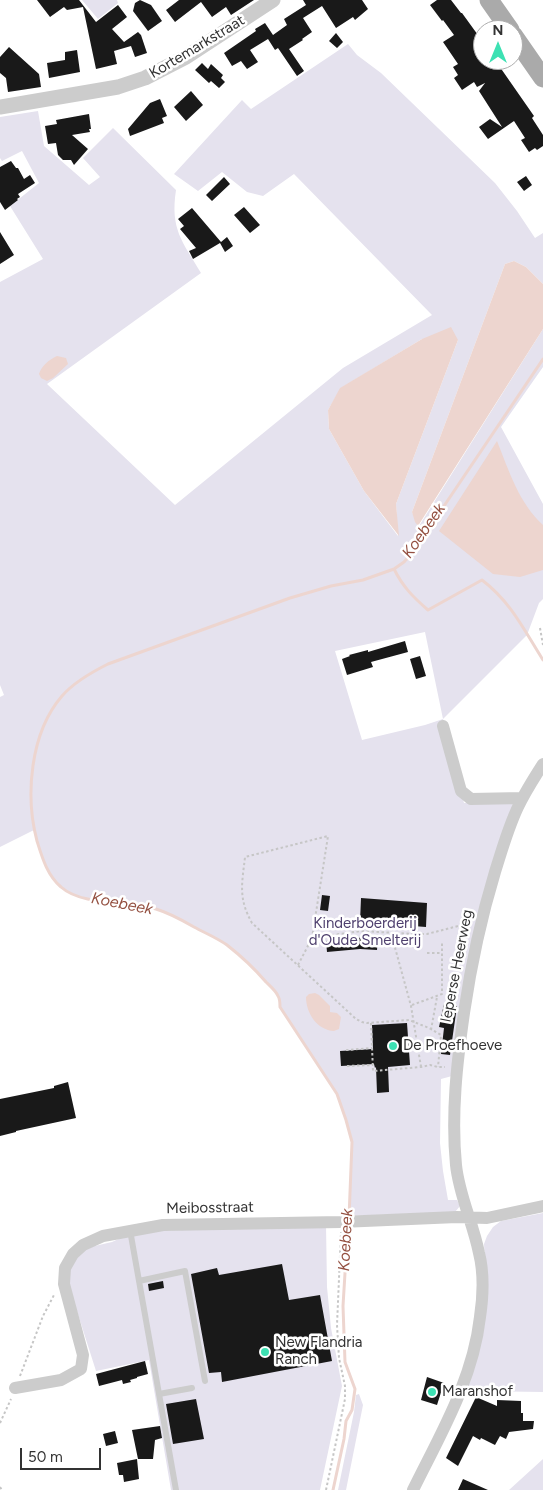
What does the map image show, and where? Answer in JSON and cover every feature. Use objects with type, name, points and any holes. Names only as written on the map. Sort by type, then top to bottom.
[{"type":"main road","points":[[489,0],[503,20]]},
{"type":"main road","points":[[523,49],[543,78]]},
{"type":"street","name":"Kortemarkstraat","points":[[0,107],[118,87],[145,78],[186,56],[273,0]]},
{"type":"street","points":[[443,726],[461,791],[470,799],[522,798]]},
{"type":"street","name":"Ieperse Heerweg","points":[[413,1490],[456,1402],[469,1369],[476,1344],[482,1286],[480,1255],[463,1200],[456,1166],[457,1066],[469,981],[481,923],[513,819],[522,798],[543,764]]},
{"type":"street","name":"Meibosstraat","points":[[15,1388],[61,1380],[81,1370],[83,1355],[64,1284],[65,1268],[73,1254],[83,1245],[103,1236],[163,1224],[357,1222],[487,1218],[543,1206]]},
{"type":"lane","points":[[130,1230],[176,1490]]},
{"type":"lane","points":[[139,1281],[185,1271],[205,1381]]},
{"type":"lane","points":[[159,1394],[192,1388]]},
{"type":"path","points":[[540,628],[543,645]]},
{"type":"path","points":[[298,965],[312,938],[320,898],[328,836],[245,857],[242,888],[246,913],[252,923],[356,1019],[371,1023],[408,1020],[441,1035]]},
{"type":"path","points":[[312,938],[361,930],[427,934],[467,923],[481,923]]},
{"type":"path","points":[[390,932],[411,1006],[422,1067]]},
{"type":"path","points":[[411,1006],[442,994],[442,941]]},
{"type":"path","points":[[427,953],[442,952]]},
{"type":"path","points":[[431,1030],[437,996]]},
{"type":"path","points":[[371,1023],[373,1071],[430,1065],[438,1067],[457,1066]]},
{"type":"path","points":[[438,1067],[442,1031]]},
{"type":"path","points":[[347,1051],[372,1048]]},
{"type":"path","points":[[347,1066],[373,1065]]},
{"type":"path","points":[[326,1490],[345,1399],[345,1386],[339,1358],[337,1325],[340,1222]]},
{"type":"path","points":[[0,1423],[43,1316],[51,1299],[64,1284]]},
{"type":"green space","points":[[82,0],[117,0],[118,3],[98,19]]},
{"type":"green space","name":"Kinderboerderij d'Oude Smelterij","points":[[348,44],[357,55],[381,73],[495,183],[535,238],[543,233],[543,284],[526,267],[514,261],[505,264],[412,512],[419,526],[543,329],[543,367],[501,427],[543,504],[543,599],[539,603],[527,635],[443,719],[464,803],[509,801],[514,804],[452,1076],[441,1079],[440,1143],[448,1200],[457,1200],[460,1206],[455,1212],[349,1216],[352,1142],[337,1094],[280,1007],[278,995],[251,965],[226,944],[156,909],[91,899],[75,895],[61,888],[42,858],[34,830],[0,847],[0,697],[4,695],[0,685],[0,282],[43,259],[10,206],[39,183],[22,151],[2,161],[0,158],[0,117],[38,111],[44,146],[89,185],[100,177],[83,158],[113,128],[176,190],[176,225],[183,243],[201,273],[47,384],[175,505],[343,368],[432,315],[294,174],[263,196],[247,192],[222,172],[198,191],[174,174],[242,100],[251,109]],"holes":[[[422,339],[458,340],[396,504],[398,536],[364,491],[329,429],[328,410],[341,388]],[[425,632],[443,719],[362,740],[335,651]]]},
{"type":"green space","points":[[543,1213],[543,1392],[472,1391],[466,1388],[486,1282],[484,1244],[487,1236],[493,1227],[501,1221]]},
{"type":"green space","name":"New Flandria Ranch","points":[[326,1225],[327,1287],[331,1328],[342,1386],[320,1490],[171,1490],[149,1360],[96,1371],[69,1286],[67,1271],[86,1248],[112,1242],[127,1235],[154,1231]]},
{"type":"green space","points":[[359,1394],[363,1405],[346,1490],[338,1490],[356,1395]]},
{"type":"green space","points":[[543,1459],[543,1490],[509,1490]]},
{"type":"shaded area","points":[[514,261],[526,267],[543,284],[543,329],[418,526],[412,512],[505,264]]},
{"type":"shaded area","points":[[451,327],[458,340],[396,504],[399,536],[364,491],[329,429],[328,410],[340,388],[422,339]]},
{"type":"shaded area","points":[[57,356],[66,358],[68,364],[53,378],[47,381],[41,378],[39,374],[42,368]]},
{"type":"shaded area","points":[[497,441],[521,497],[543,525],[543,570],[520,577],[493,574],[439,531]]},
{"type":"shaded area","points":[[315,993],[330,1006],[330,1012],[337,1013],[341,1017],[339,1029],[334,1031],[322,1028],[310,1015],[306,997],[309,994]]},
{"type":"building","points":[[37,0],[79,0],[96,22],[118,5],[127,17],[112,29],[124,42],[138,32],[141,35],[147,53],[135,57],[131,46],[114,51],[117,64],[96,69],[83,7],[67,10],[64,7],[50,17]]},
{"type":"building","points":[[140,0],[151,5],[162,21],[148,31],[133,11],[135,3]]},
{"type":"building","points":[[179,0],[254,0],[231,15],[226,7],[212,17],[201,2],[175,22],[166,10]]},
{"type":"building","points":[[303,0],[362,0],[368,9],[355,20],[353,17],[336,28],[322,6],[303,18],[312,32],[289,49],[304,71],[297,76],[278,48],[275,50],[268,39],[250,50],[258,62],[247,69],[241,61],[232,66],[224,53],[265,23],[273,35],[287,25],[284,19],[306,5]]},
{"type":"building","points":[[437,0],[451,0],[462,13],[473,28],[473,70],[502,70],[534,116],[532,118],[543,135],[543,146],[529,152],[521,140],[525,138],[514,121],[488,139],[479,127],[490,119],[502,127],[479,91],[485,83],[477,87],[474,82],[462,90],[454,78],[458,75],[453,67],[458,64],[443,42],[454,35],[430,5]]},
{"type":"building","points":[[336,33],[343,42],[337,48],[329,41]]},
{"type":"building","points":[[9,47],[39,74],[41,87],[8,92],[6,78],[0,73],[0,57]]},
{"type":"building","points":[[77,50],[80,72],[49,78],[47,63],[65,60],[65,52]]},
{"type":"building","points":[[202,63],[208,69],[211,64],[223,75],[221,78],[225,82],[219,88],[211,81],[209,83],[195,70]]},
{"type":"building","points":[[191,91],[203,105],[186,121],[174,107]]},
{"type":"building","points":[[160,99],[167,116],[162,118],[164,123],[130,136],[128,129],[150,103]]},
{"type":"building","points":[[89,114],[90,132],[72,135],[88,149],[74,165],[71,160],[63,160],[58,155],[56,143],[48,144],[45,126],[57,124],[56,120]]},
{"type":"building","points":[[11,161],[18,168],[24,179],[30,175],[35,183],[18,194],[20,197],[18,200],[5,210],[0,202],[0,167]]},
{"type":"building","points":[[526,176],[532,185],[524,191],[517,182]]},
{"type":"building","points":[[224,177],[230,184],[212,201],[206,195]]},
{"type":"building","points":[[244,207],[260,225],[250,233],[234,215]]},
{"type":"building","points":[[192,208],[221,242],[227,237],[233,246],[225,252],[220,243],[193,259],[189,251],[196,248],[180,229],[184,226],[178,219]]},
{"type":"building","points":[[0,232],[14,255],[0,264]]},
{"type":"building","points":[[405,641],[408,652],[371,662],[373,667],[347,675],[342,659],[349,655],[368,650],[368,652]]},
{"type":"building","points":[[420,656],[426,676],[416,679],[410,659]]},
{"type":"building","points":[[322,895],[330,896],[328,911],[320,910]]},
{"type":"building","points":[[361,898],[427,903],[426,927],[360,922]]},
{"type":"building","points":[[378,936],[377,950],[360,949],[327,952],[326,941]]},
{"type":"building","points":[[444,1004],[457,1006],[450,1055],[441,1054],[444,1028],[439,1027]]},
{"type":"building","points":[[407,1023],[410,1065],[388,1067],[389,1092],[377,1093],[376,1067],[374,1064],[341,1066],[340,1051],[373,1049],[372,1025]]},
{"type":"building","points":[[68,1082],[76,1118],[0,1136],[0,1099],[54,1088],[54,1086]]},
{"type":"building","name":"New Flandria Ranch","points":[[282,1264],[289,1300],[320,1295],[332,1361],[222,1382],[221,1372],[209,1373],[191,1274],[217,1268],[219,1275]]},
{"type":"building","points":[[163,1281],[164,1288],[149,1291],[148,1284]]},
{"type":"building","points":[[145,1361],[148,1374],[123,1384],[122,1380],[99,1386],[96,1374]]},
{"type":"building","name":"Maranshof","points":[[427,1377],[444,1383],[437,1405],[421,1400]]},
{"type":"building","points":[[476,1397],[497,1406],[497,1400],[521,1401],[523,1421],[534,1421],[533,1429],[509,1432],[506,1439],[500,1436],[495,1445],[473,1436],[458,1466],[446,1458]]},
{"type":"building","points":[[196,1399],[204,1439],[173,1444],[166,1404]]},
{"type":"building","points":[[160,1426],[162,1438],[155,1440],[153,1459],[138,1459],[132,1430]]},
{"type":"building","points":[[115,1431],[118,1443],[106,1446],[103,1434]]},
{"type":"building","points":[[137,1459],[139,1479],[124,1482],[123,1475],[119,1475],[117,1463]]},
{"type":"building","points":[[463,1479],[488,1490],[458,1490]]},
{"type":"waterway","name":"Koebeek","points":[[349,1218],[352,1142],[346,1120],[337,1094],[280,1007],[276,992],[227,945],[175,917],[145,907],[81,897],[70,893],[56,882],[43,859],[33,823],[31,785],[37,746],[51,711],[62,696],[78,682],[108,664],[290,598],[331,586],[363,580],[394,569],[404,562],[413,552],[543,359]]},
{"type":"waterway","points":[[394,569],[409,591],[428,610],[482,580],[509,607],[543,660]]},
{"type":"waterway","name":"Koebeek","points":[[333,1490],[346,1421],[352,1410],[355,1389],[345,1362],[343,1306],[348,1224]]},
{"type":"place","name":"De Proefhoeve","points":[[393,1046]]},
{"type":"place","name":"New Flandria Ranch","points":[[265,1352]]},
{"type":"place","name":"Maranshof","points":[[432,1392]]}]
